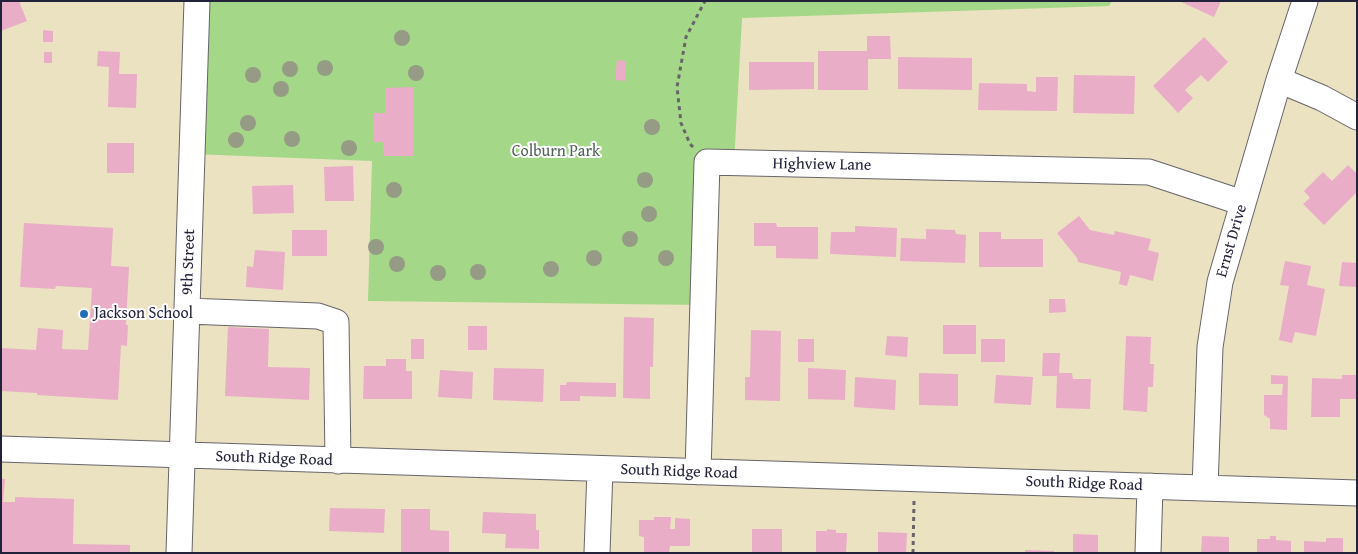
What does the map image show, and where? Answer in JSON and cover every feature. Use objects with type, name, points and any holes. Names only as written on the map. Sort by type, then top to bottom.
[{"type":"street","name":"9th Street","points":[[179,553],[197,1]]},
{"type":"street","name":"Ernst Drive","points":[[1205,488],[1210,347],[1220,282],[1279,80],[1305,1]]},
{"type":"street","points":[[1279,80],[1322,98],[1357,117]]},
{"type":"street","points":[[698,472],[707,162]]},
{"type":"street","name":"Highview Lane","points":[[707,162],[1149,172],[1243,203]]},
{"type":"street","points":[[187,311],[318,316],[336,322],[338,461]]},
{"type":"street","name":"South Ridge Road","points":[[1,450],[1357,493]]},
{"type":"street","points":[[597,553],[600,469]]},
{"type":"street","points":[[1148,553],[1150,486]]},
{"type":"path","points":[[705,1],[686,37],[677,87],[681,123],[690,144],[707,162]]},
{"type":"path","points":[[913,553],[914,500]]},
{"type":"green space","name":"Colburn Park","points":[[197,1],[1112,1],[1109,6],[742,18],[734,163],[707,162],[703,305],[368,301],[372,161],[192,154]]},
{"type":"building","points":[[1,1],[19,1],[27,21],[1,31]]},
{"type":"building","points":[[1179,1],[1221,1],[1214,17]]},
{"type":"building","points":[[43,30],[53,31],[53,42],[43,42]]},
{"type":"building","points":[[867,36],[890,36],[891,59],[868,59],[868,90],[818,90],[818,51],[867,51]]},
{"type":"building","points":[[1204,37],[1228,62],[1208,82],[1201,75],[1185,90],[1193,98],[1178,113],[1153,86]]},
{"type":"building","points":[[98,51],[120,52],[119,74],[137,74],[136,108],[108,107],[109,67],[97,66]]},
{"type":"building","points":[[44,52],[52,52],[52,63],[44,63]]},
{"type":"building","points":[[898,57],[972,58],[972,90],[898,89]]},
{"type":"building","points":[[617,60],[626,61],[625,81],[615,80]]},
{"type":"building","points":[[749,62],[814,62],[814,89],[749,90]]},
{"type":"building","points":[[1074,75],[1135,76],[1134,114],[1073,113]]},
{"type":"building","points":[[1036,77],[1058,77],[1057,111],[978,110],[979,83],[1027,84],[1027,91],[1036,92]]},
{"type":"building","points":[[414,87],[414,156],[383,156],[383,142],[374,142],[374,113],[385,113],[385,88]]},
{"type":"building","points":[[107,143],[134,143],[134,173],[107,173]]},
{"type":"building","points":[[1348,165],[1357,174],[1357,192],[1324,225],[1303,204],[1310,198],[1304,191],[1323,172],[1332,181]]},
{"type":"building","points":[[353,166],[354,201],[325,201],[324,167]]},
{"type":"building","points":[[293,185],[294,213],[253,214],[252,186]]},
{"type":"building","points":[[1079,216],[1090,230],[1114,235],[1115,231],[1151,239],[1148,250],[1159,253],[1153,281],[1130,275],[1127,286],[1119,284],[1121,272],[1078,262],[1077,258],[1057,233]]},
{"type":"building","points":[[24,223],[113,228],[111,266],[129,267],[126,325],[128,325],[127,346],[121,345],[118,400],[1,391],[1,348],[36,350],[38,328],[63,330],[62,349],[88,350],[92,288],[56,286],[55,289],[20,287]]},
{"type":"building","points":[[754,223],[776,223],[777,227],[818,227],[818,259],[776,258],[776,246],[754,246]]},
{"type":"building","points":[[855,226],[897,228],[896,257],[830,254],[831,232],[855,232]]},
{"type":"building","points":[[926,229],[955,230],[956,234],[966,235],[965,263],[900,261],[901,238],[926,239]]},
{"type":"building","points":[[292,230],[327,230],[327,256],[292,256]]},
{"type":"building","points":[[979,232],[1001,232],[1001,239],[1043,239],[1043,267],[979,267]]},
{"type":"building","points":[[255,250],[285,252],[283,290],[246,287],[247,266],[253,267]]},
{"type":"building","points":[[1285,261],[1311,266],[1307,285],[1325,289],[1316,336],[1295,332],[1292,343],[1279,340],[1289,286],[1280,285]]},
{"type":"building","points":[[1342,262],[1357,263],[1357,287],[1339,286]]},
{"type":"building","points":[[1049,299],[1065,299],[1066,312],[1049,313]]},
{"type":"building","points":[[624,317],[654,318],[653,367],[650,367],[650,399],[623,398]]},
{"type":"building","points":[[943,325],[976,325],[976,354],[943,354]]},
{"type":"building","points":[[468,326],[487,326],[487,350],[468,350]]},
{"type":"building","points":[[228,327],[269,329],[268,367],[310,368],[309,400],[225,396]]},
{"type":"building","points":[[751,330],[781,331],[780,401],[745,400],[745,377],[750,377]]},
{"type":"building","points":[[887,336],[908,337],[907,357],[885,355]]},
{"type":"building","points":[[1126,336],[1151,337],[1150,364],[1154,364],[1153,387],[1148,387],[1147,412],[1123,410]]},
{"type":"building","points":[[411,339],[424,339],[424,359],[411,359]]},
{"type":"building","points":[[798,339],[814,339],[814,362],[798,362]]},
{"type":"building","points":[[981,339],[1005,339],[1005,362],[981,362]]},
{"type":"building","points":[[1043,353],[1060,353],[1059,373],[1072,373],[1073,379],[1091,379],[1090,409],[1056,408],[1057,376],[1042,376]]},
{"type":"building","points":[[386,359],[406,359],[406,371],[412,371],[412,399],[363,399],[364,366],[386,366]]},
{"type":"building","points":[[494,368],[544,369],[543,402],[493,400]]},
{"type":"building","points":[[808,368],[846,370],[845,400],[808,399]]},
{"type":"building","points":[[440,370],[473,372],[472,399],[438,397]]},
{"type":"building","points":[[919,373],[958,374],[958,406],[919,405]]},
{"type":"building","points":[[996,375],[1033,377],[1031,405],[994,403]]},
{"type":"building","points":[[1271,375],[1288,376],[1287,430],[1270,429],[1270,419],[1264,415],[1264,395],[1282,395],[1283,384],[1271,384]]},
{"type":"building","points":[[1342,375],[1357,375],[1357,399],[1340,399],[1340,417],[1311,417],[1312,378],[1342,379]]},
{"type":"building","points":[[855,377],[896,380],[895,410],[854,407]]},
{"type":"building","points":[[567,382],[616,383],[616,397],[580,396],[580,401],[560,401],[560,385],[566,385]]},
{"type":"building","points":[[1,479],[5,479],[3,502],[15,502],[15,497],[74,499],[73,544],[130,545],[130,553],[1,553]]},
{"type":"building","points":[[330,508],[385,509],[384,533],[329,531]]},
{"type":"building","points":[[401,509],[430,509],[430,530],[449,531],[449,553],[401,553]]},
{"type":"building","points":[[483,512],[536,514],[536,530],[539,530],[539,549],[505,548],[506,534],[482,533]]},
{"type":"building","points":[[654,517],[671,517],[670,529],[675,529],[675,518],[690,519],[690,546],[670,546],[669,553],[644,553],[644,537],[639,536],[639,520],[654,520]]},
{"type":"building","points":[[752,529],[782,529],[782,553],[752,553]]},
{"type":"building","points":[[827,529],[836,530],[836,533],[847,533],[846,553],[816,553],[816,531],[827,531]]},
{"type":"building","points":[[878,532],[907,533],[906,553],[878,553]]},
{"type":"building","points":[[1073,534],[1098,535],[1098,553],[1073,553]]},
{"type":"building","points":[[1202,536],[1229,537],[1229,553],[1201,553]]},
{"type":"building","points":[[1270,536],[1276,536],[1276,540],[1291,541],[1291,553],[1257,553],[1257,539],[1270,539]]},
{"type":"building","points":[[1326,538],[1343,538],[1343,553],[1304,553],[1304,541],[1326,542]]},
{"type":"building","points":[[1025,550],[1054,551],[1054,553],[1025,553]]},
{"type":"place","name":"Jackson School","points":[[84,314]]}]
